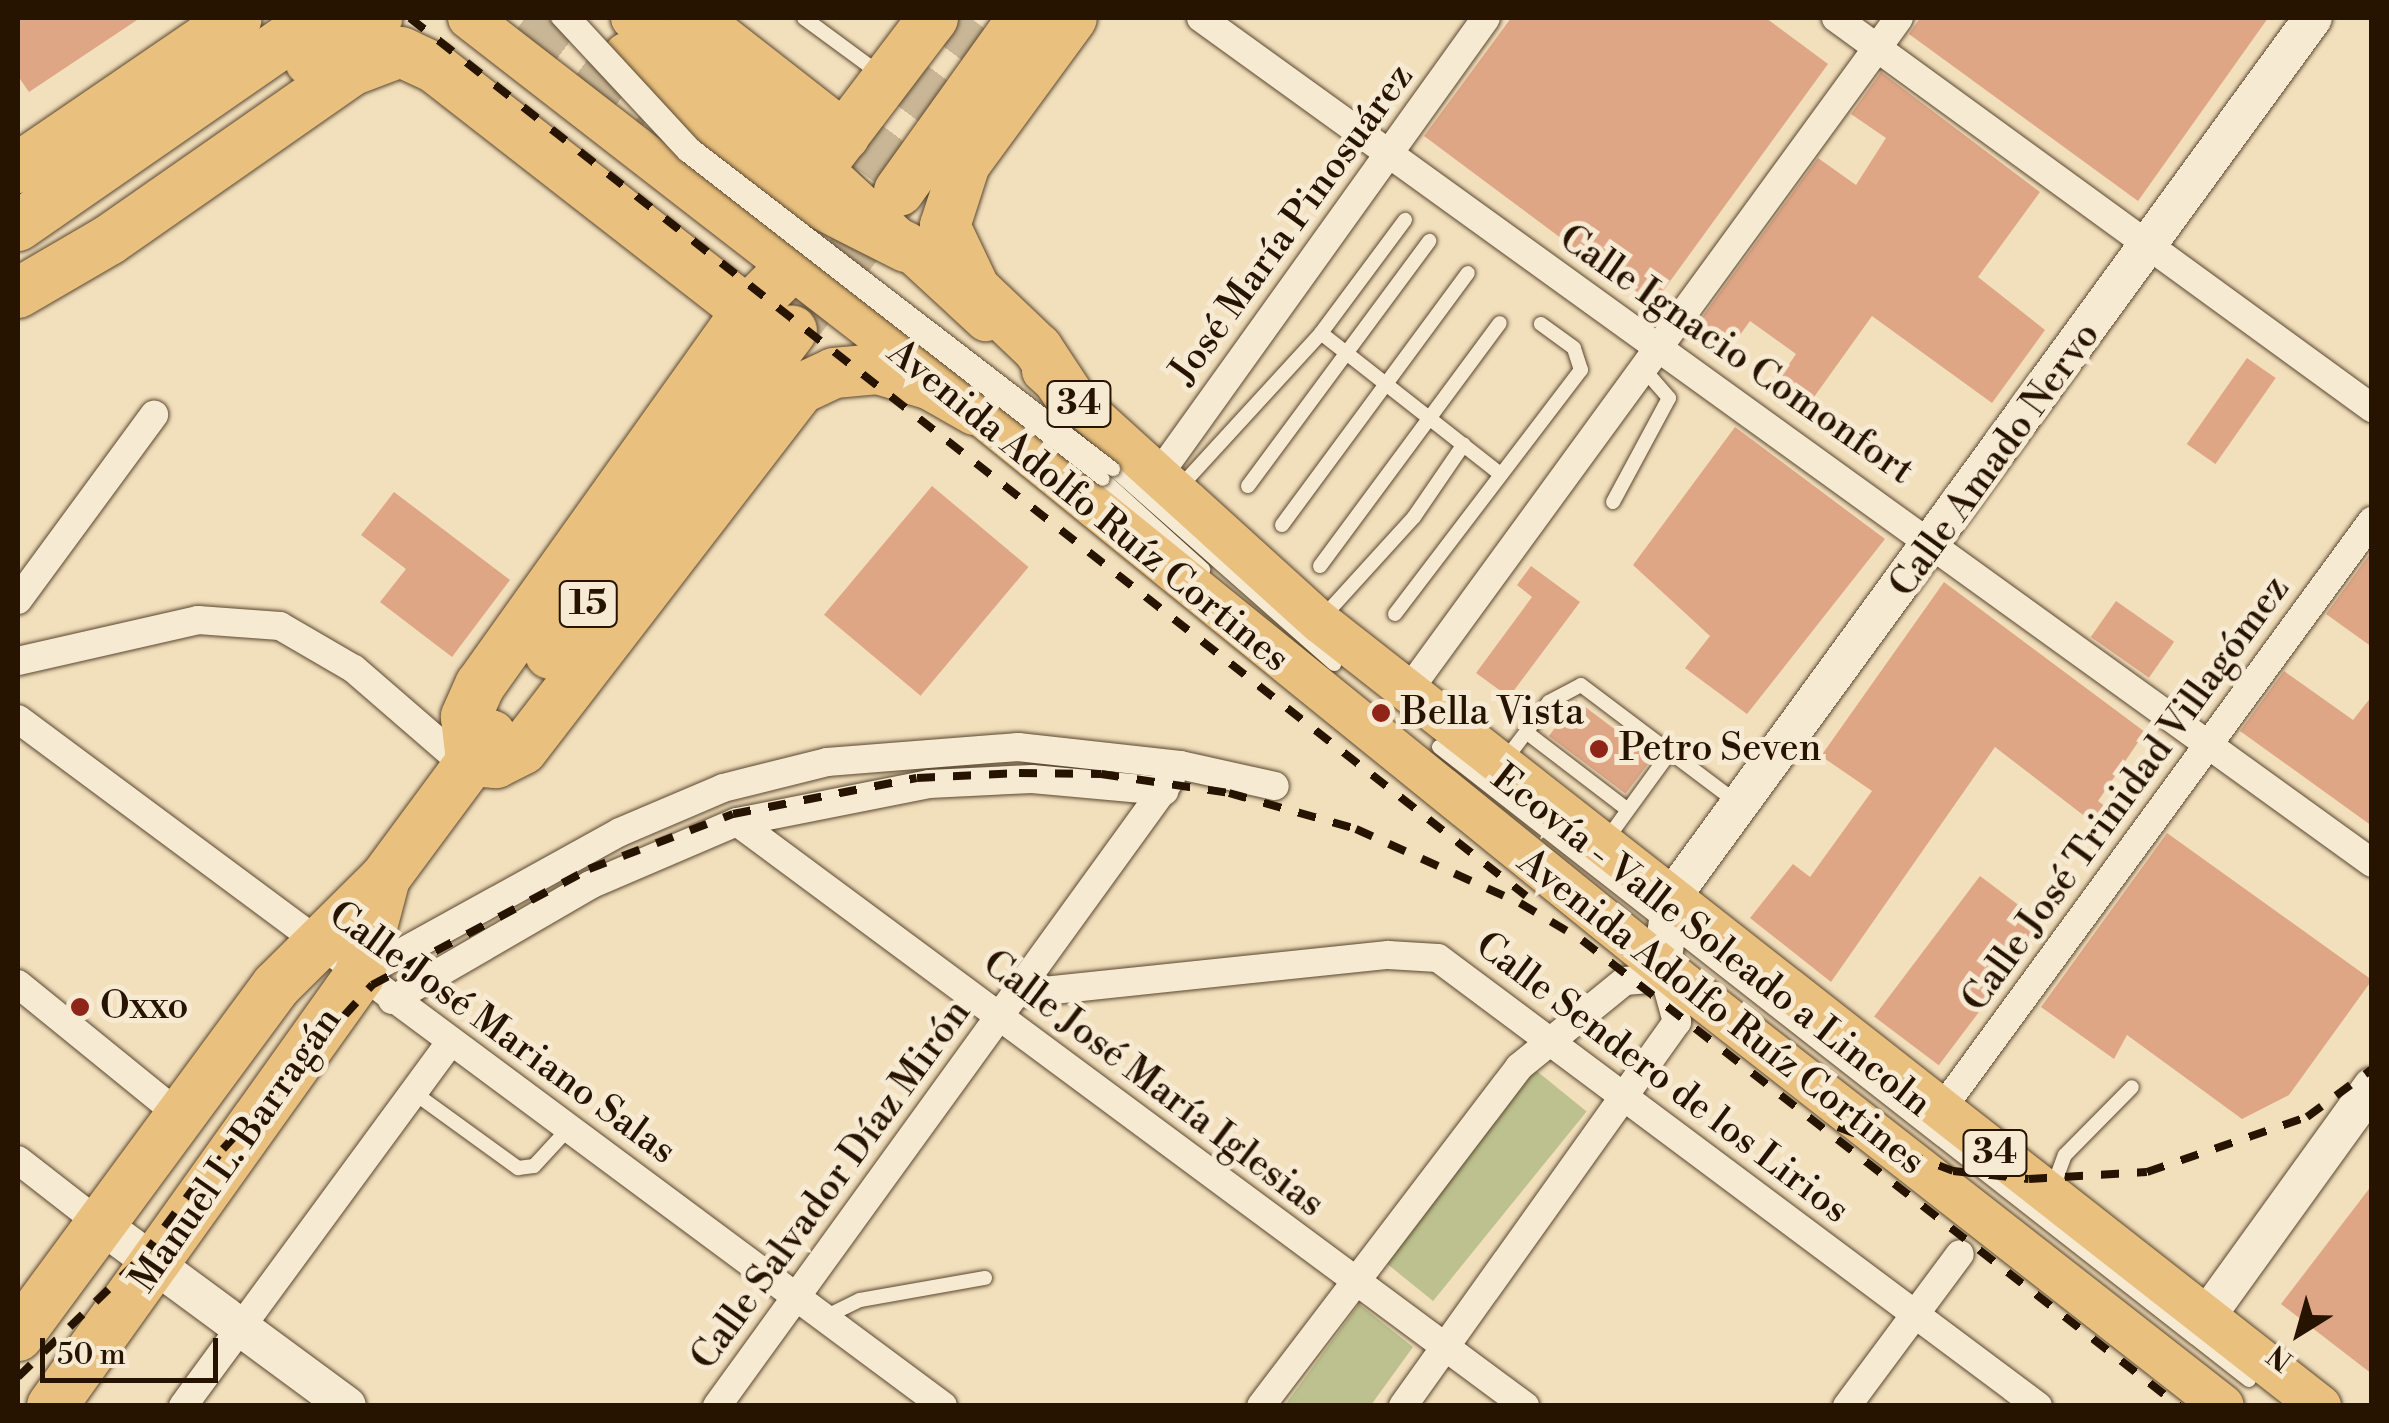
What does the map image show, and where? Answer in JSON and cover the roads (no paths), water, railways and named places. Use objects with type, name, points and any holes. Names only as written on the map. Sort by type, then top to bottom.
[{"type":"highway","points":[[18,226],[318,18]]},
{"type":"highway","points":[[186,112],[244,104],[377,18]]},
{"type":"highway","points":[[693,18],[832,151],[933,18]]},
{"type":"highway","points":[[899,190],[1023,18]]},
{"type":"highway","points":[[1068,393],[1038,349],[975,290],[946,226],[965,164],[1072,18]]},
{"type":"highway","points":[[18,168],[233,19]]},
{"type":"highway","points":[[630,37],[800,194],[906,247]]},
{"type":"highway","points":[[18,293],[110,240],[351,71],[401,52],[435,68],[747,311]]},
{"type":"highway","points":[[790,268],[747,311],[480,685],[466,717],[469,764],[496,762],[522,748],[800,389],[834,374],[878,370],[931,384],[975,410]]},
{"type":"highway","name":"Manuel L. Barragán","points":[[26,1318],[178,1114],[314,942],[385,878],[792,330]]},
{"type":"highway","name":"Manuel L. Barragán","points":[[52,1406],[155,1264],[376,988],[385,878]]},
{"type":"main road","name":"Avenida Adolfo Ruíz Cortines","points":[[469,18],[1667,942],[2237,1393]]},
{"type":"main road","name":"Avenida Adolfo Ruíz Cortines","points":[[630,37],[832,151],[906,247],[1320,622],[1408,690],[1514,748],[1603,845],[1667,942],[1941,1110],[2320,1406]]},
{"type":"street","name":"Calle Ignacio Comonfort","points":[[1200,18],[1648,354],[1935,544],[2372,863]]},
{"type":"street","name":"José María Pinosuárez","points":[[1167,482],[1386,154],[1486,18]]},
{"type":"street","points":[[1836,18],[2372,408]]},
{"type":"street","points":[[1408,690],[1648,354],[1899,18]]},
{"type":"street","name":"Calle Amado Nervo","points":[[1667,942],[1740,804],[1935,544],[2313,18]]},
{"type":"street","points":[[18,600],[154,416]]},
{"type":"street","name":"Calle José Trinidad Villagómez","points":[[1941,1110],[2372,521]]},
{"type":"street","points":[[18,661],[198,620],[280,626],[354,669],[469,764]]},
{"type":"street","name":"Calle José Mariano Salas","points":[[18,719],[942,1406]]},
{"type":"street","points":[[376,988],[620,832],[775,774],[968,746],[1180,765],[1275,786]]},
{"type":"street","name":"Calle Salvador Díaz Mirón","points":[[717,1406],[1180,765]]},
{"type":"street","points":[[376,988],[590,885],[737,822],[929,784],[1032,779],[1164,790]]},
{"type":"street","name":"Calle José María Iglesias","points":[[737,822],[1007,1005],[1354,1280],[1526,1406]]},
{"type":"street","points":[[1261,1406],[1504,1084],[1667,942]]},
{"type":"street","points":[[1404,1406],[1604,1134],[1624,1095],[1678,1022],[1667,942]]},
{"type":"street","name":"Calle Sendero de los Lirios","points":[[1007,1005],[1414,953],[1457,966],[2038,1406]]},
{"type":"street","points":[[18,984],[178,1114]]},
{"type":"street","points":[[182,1406],[450,1042]]},
{"type":"street","points":[[2206,1317],[2372,1087]]},
{"type":"street","points":[[18,1160],[348,1406]]},
{"type":"street","points":[[1847,1406],[1960,1254]]},
{"type":"lane","points":[[558,18],[685,154],[1108,474],[1322,679]]},
{"type":"lane","points":[[575,18],[693,146],[1108,474],[1334,664]]},
{"type":"lane","points":[[804,18],[888,80]]},
{"type":"lane","points":[[1167,482],[1321,333],[1405,220]]},
{"type":"lane","points":[[1248,486],[1350,354],[1429,241]]},
{"type":"lane","points":[[1282,526],[1468,273]]},
{"type":"lane","points":[[1320,566],[1428,415],[1500,323]]},
{"type":"lane","points":[[1396,614],[1581,370],[1574,348],[1540,324]]},
{"type":"lane","points":[[1321,333],[1500,474]]},
{"type":"lane","points":[[1613,502],[1669,398],[1648,354]]},
{"type":"lane","points":[[1320,622],[1414,516],[1464,444]]},
{"type":"lane","points":[[1628,810],[1514,748],[1558,693],[1581,685],[1740,804]]},
{"type":"lane","points":[[1439,747],[1667,942]]},
{"type":"lane","points":[[1603,845],[1671,750]]},
{"type":"lane","name":"Ecovía - Valle Soleado a Lincoln","points":[[1428,761],[1667,942]]},
{"type":"lane","points":[[2050,1196],[2065,1155],[2132,1087]]},
{"type":"lane","points":[[413,1092],[518,1168],[540,1162],[568,1128]]},
{"type":"lane","points":[[824,1318],[860,1300],[984,1278]]},
{"type":"tunnel","points":[[525,18],[653,113]]},
{"type":"tunnel","points":[[798,206],[819,201],[857,169],[971,18]]},
{"type":"tunnel","points":[[792,330],[896,195]]},
{"type":"railway","points":[[410,18],[1526,896]]},
{"type":"railway","points":[[18,1377],[143,1256],[223,1149],[372,985],[589,869],[733,814],[917,778],[1101,774],[1229,793],[1356,829],[1520,903],[1582,940],[2179,1406]]},
{"type":"railway","points":[[1838,1127],[1953,1171],[2029,1179],[2147,1172],[2307,1117],[2372,1069]]},
{"type":"place","name":"Bella Vista","points":[[1381,713]]},
{"type":"place","name":"Petro Seven","points":[[1599,749]]},
{"type":"place","name":"Oxxo","points":[[80,1007]]}]
